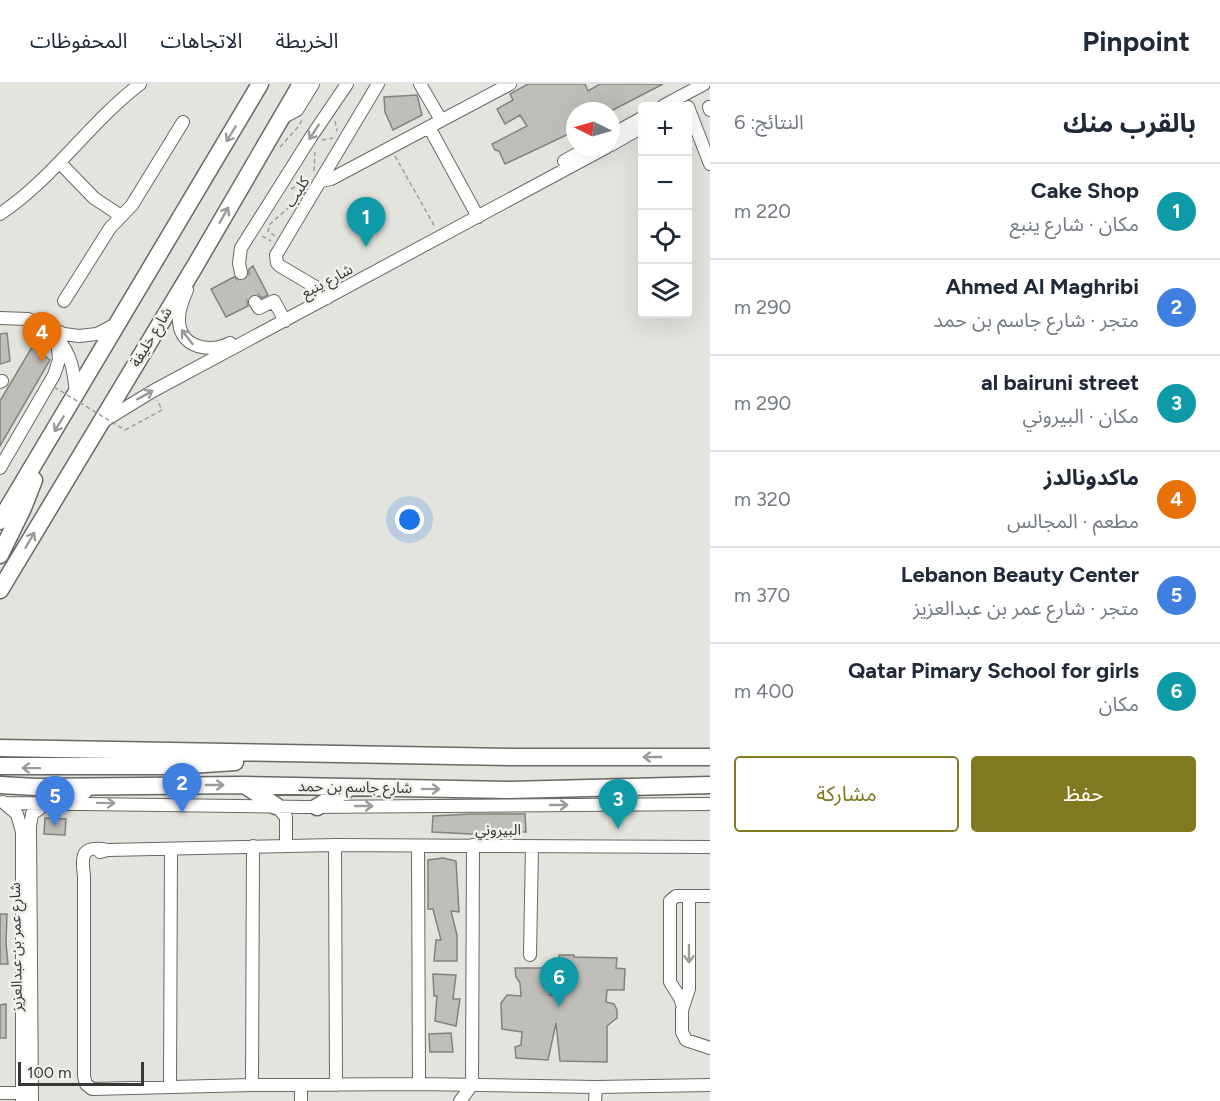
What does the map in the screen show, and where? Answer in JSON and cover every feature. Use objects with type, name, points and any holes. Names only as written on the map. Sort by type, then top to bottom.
[{"type":"main road","points":[[0,521],[122,320],[260,84]]},
{"type":"main road","name":"شارع خليفة","points":[[0,590],[96,427],[195,266],[301,84]]},
{"type":"main road","points":[[0,555],[34,482],[42,453]]},
{"type":"main road","points":[[0,746],[32,750],[710,757]]},
{"type":"main road","points":[[0,766],[60,768],[197,766],[332,754]]},
{"type":"main road","points":[[669,785],[710,777]]},
{"type":"main road","name":"شارع جاسم بن حمد","points":[[0,785],[36,787],[245,785],[509,790],[710,785]]},
{"type":"main road","points":[[50,803],[77,793],[115,785]]},
{"type":"main road","points":[[245,785],[276,806]]},
{"type":"main road","points":[[310,807],[349,788]]},
{"type":"street","points":[[0,214],[27,194],[140,84]]},
{"type":"street","points":[[281,118],[297,110],[313,84]]},
{"type":"street","points":[[241,273],[239,263],[241,248],[333,102],[347,84]]},
{"type":"street","name":"كليب","points":[[326,295],[280,266],[275,259],[317,179],[378,84]]},
{"type":"street","points":[[420,84],[441,120]]},
{"type":"street","points":[[317,179],[331,179],[429,127],[493,88],[510,84]]},
{"type":"street","points":[[687,102],[704,84]]},
{"type":"street","points":[[689,102],[710,90]]},
{"type":"street","points":[[620,130],[638,120]]},
{"type":"street","points":[[64,301],[110,228],[132,205],[183,122]]},
{"type":"street","points":[[692,123],[706,141],[710,164]]},
{"type":"street","points":[[429,127],[477,213]]},
{"type":"street","points":[[620,140],[638,130]]},
{"type":"street","name":"شارع ينبع","points":[[368,272],[437,231],[477,213],[574,156]]},
{"type":"street","name":"شارع ينبع","points":[[96,427],[134,402],[253,335],[477,213],[589,156]]},
{"type":"street","points":[[60,163],[94,198],[121,216]]},
{"type":"street","name":"شارع ينبع","points":[[195,266],[180,309],[179,322],[188,341],[196,347],[215,348],[253,335]]},
{"type":"street","points":[[255,302],[260,308],[274,301],[284,318]]},
{"type":"street","points":[[0,318],[28,319],[64,334],[79,336],[97,334],[122,320]]},
{"type":"street","points":[[0,324],[35,325],[47,330],[57,338],[67,350],[74,367],[76,395]]},
{"type":"street","points":[[54,381],[59,360],[57,338]]},
{"type":"street","points":[[0,468],[54,381],[64,368],[74,367]]},
{"type":"street","name":"شارع جاسم بن حمد","points":[[3,801],[310,807],[710,804]]},
{"type":"street","name":"شارع عمر بن عبدالعزيز","points":[[3,801],[17,814],[21,826],[27,1025]]},
{"type":"street","name":"شارع عمر بن عبدالعزيز","points":[[26,1098],[30,820],[35,811],[50,803]]},
{"type":"street","points":[[276,806],[286,817],[286,846]]},
{"type":"street","points":[[287,825],[294,813],[310,807]]},
{"type":"street","points":[[335,845],[336,1085]]},
{"type":"street","name":"البيروني","points":[[710,847],[335,845],[108,850],[92,856],[87,863],[84,876],[86,1068],[92,1081],[107,1089],[252,1085],[419,1084],[596,1087],[710,1085]]},
{"type":"street","points":[[460,1101],[472,1085],[473,845]]},
{"type":"street","points":[[252,846],[252,1085]]},
{"type":"street","points":[[418,846],[419,1084]]},
{"type":"street","points":[[530,955],[532,846]]},
{"type":"street","points":[[170,1087],[171,849]]},
{"type":"street","points":[[683,1007],[670,982],[670,901],[676,896],[710,896]]},
{"type":"street","points":[[689,896],[689,989],[683,1007],[683,1037],[691,1043],[710,1048]]},
{"type":"street","points":[[301,1085],[301,1101]]},
{"type":"street","points":[[595,1101],[596,1087]]},
{"type":"street","points":[[0,1093],[26,1098]]},
{"type":"path","points":[[333,102],[337,137]]},
{"type":"path","points":[[278,148],[298,127],[303,118]]},
{"type":"path","points":[[337,137],[342,128]]},
{"type":"path","points":[[315,141],[337,137]]},
{"type":"path","points":[[391,148],[437,231]]},
{"type":"path","points":[[315,150],[317,179]]},
{"type":"path","points":[[317,179],[319,167]]},
{"type":"path","points":[[271,200],[317,179]]},
{"type":"path","points":[[54,381],[125,430],[162,410]]},
{"type":"building","points":[[528,84],[585,84],[588,91],[600,84],[663,84],[620,106],[620,102],[566,102],[566,135],[505,164],[499,151],[495,150],[492,144],[527,126],[520,115],[505,124],[497,109],[513,100],[510,94]]},
{"type":"building","points":[[417,95],[422,115],[393,130],[385,112],[384,97]]},
{"type":"building","points":[[253,266],[268,295],[262,298],[258,294],[251,295],[247,299],[248,306],[226,317],[211,289],[234,277],[239,281],[246,280],[249,269]]},
{"type":"building","points":[[7,333],[10,361],[0,364],[0,334]]},
{"type":"building","points":[[32,347],[50,360],[0,446],[0,401]]},
{"type":"building","points":[[525,814],[526,832],[496,831],[471,834],[432,832],[433,816]]},
{"type":"building","points":[[45,818],[66,819],[65,835],[44,834]]},
{"type":"building","points":[[443,858],[456,861],[459,912],[451,911],[457,935],[457,961],[434,961],[436,940],[441,940],[433,909],[428,909],[428,860]]},
{"type":"building","points":[[0,914],[7,914],[8,964],[0,964]]},
{"type":"building","points":[[559,955],[617,958],[616,968],[625,969],[624,990],[607,990],[606,1002],[614,1004],[617,1018],[607,1026],[607,1062],[560,1061],[556,1023],[548,1060],[516,1058],[515,1047],[521,1045],[522,1032],[502,1029],[501,1003],[507,995],[521,996],[515,968],[546,968],[547,973],[558,973]],"holes":[[[564,979],[563,995],[550,995],[550,983]]]},
{"type":"building","points":[[433,974],[456,975],[453,999],[460,999],[456,1026],[435,1021],[437,996],[434,996]]},
{"type":"building","points":[[6,1004],[6,1038],[0,1038],[0,1005]]},
{"type":"building","points":[[451,1033],[453,1052],[430,1052],[429,1034]]},
{"type":"tunnel","points":[[241,273],[255,302]]},
{"type":"place","name":"Cake Shop","points":[[366,247]]},
{"type":"place","name":"ماكدونالدز","points":[[42,362]]},
{"type":"place","name":"Ahmed Al Maghribi","points":[[182,813]]},
{"type":"place","name":"Lebanon Beauty Center","points":[[55,826]]},
{"type":"place","name":"al bairuni street","points":[[618,829]]},
{"type":"place","name":"Qatar Pimary School for girls","points":[[559,1007]]}]
